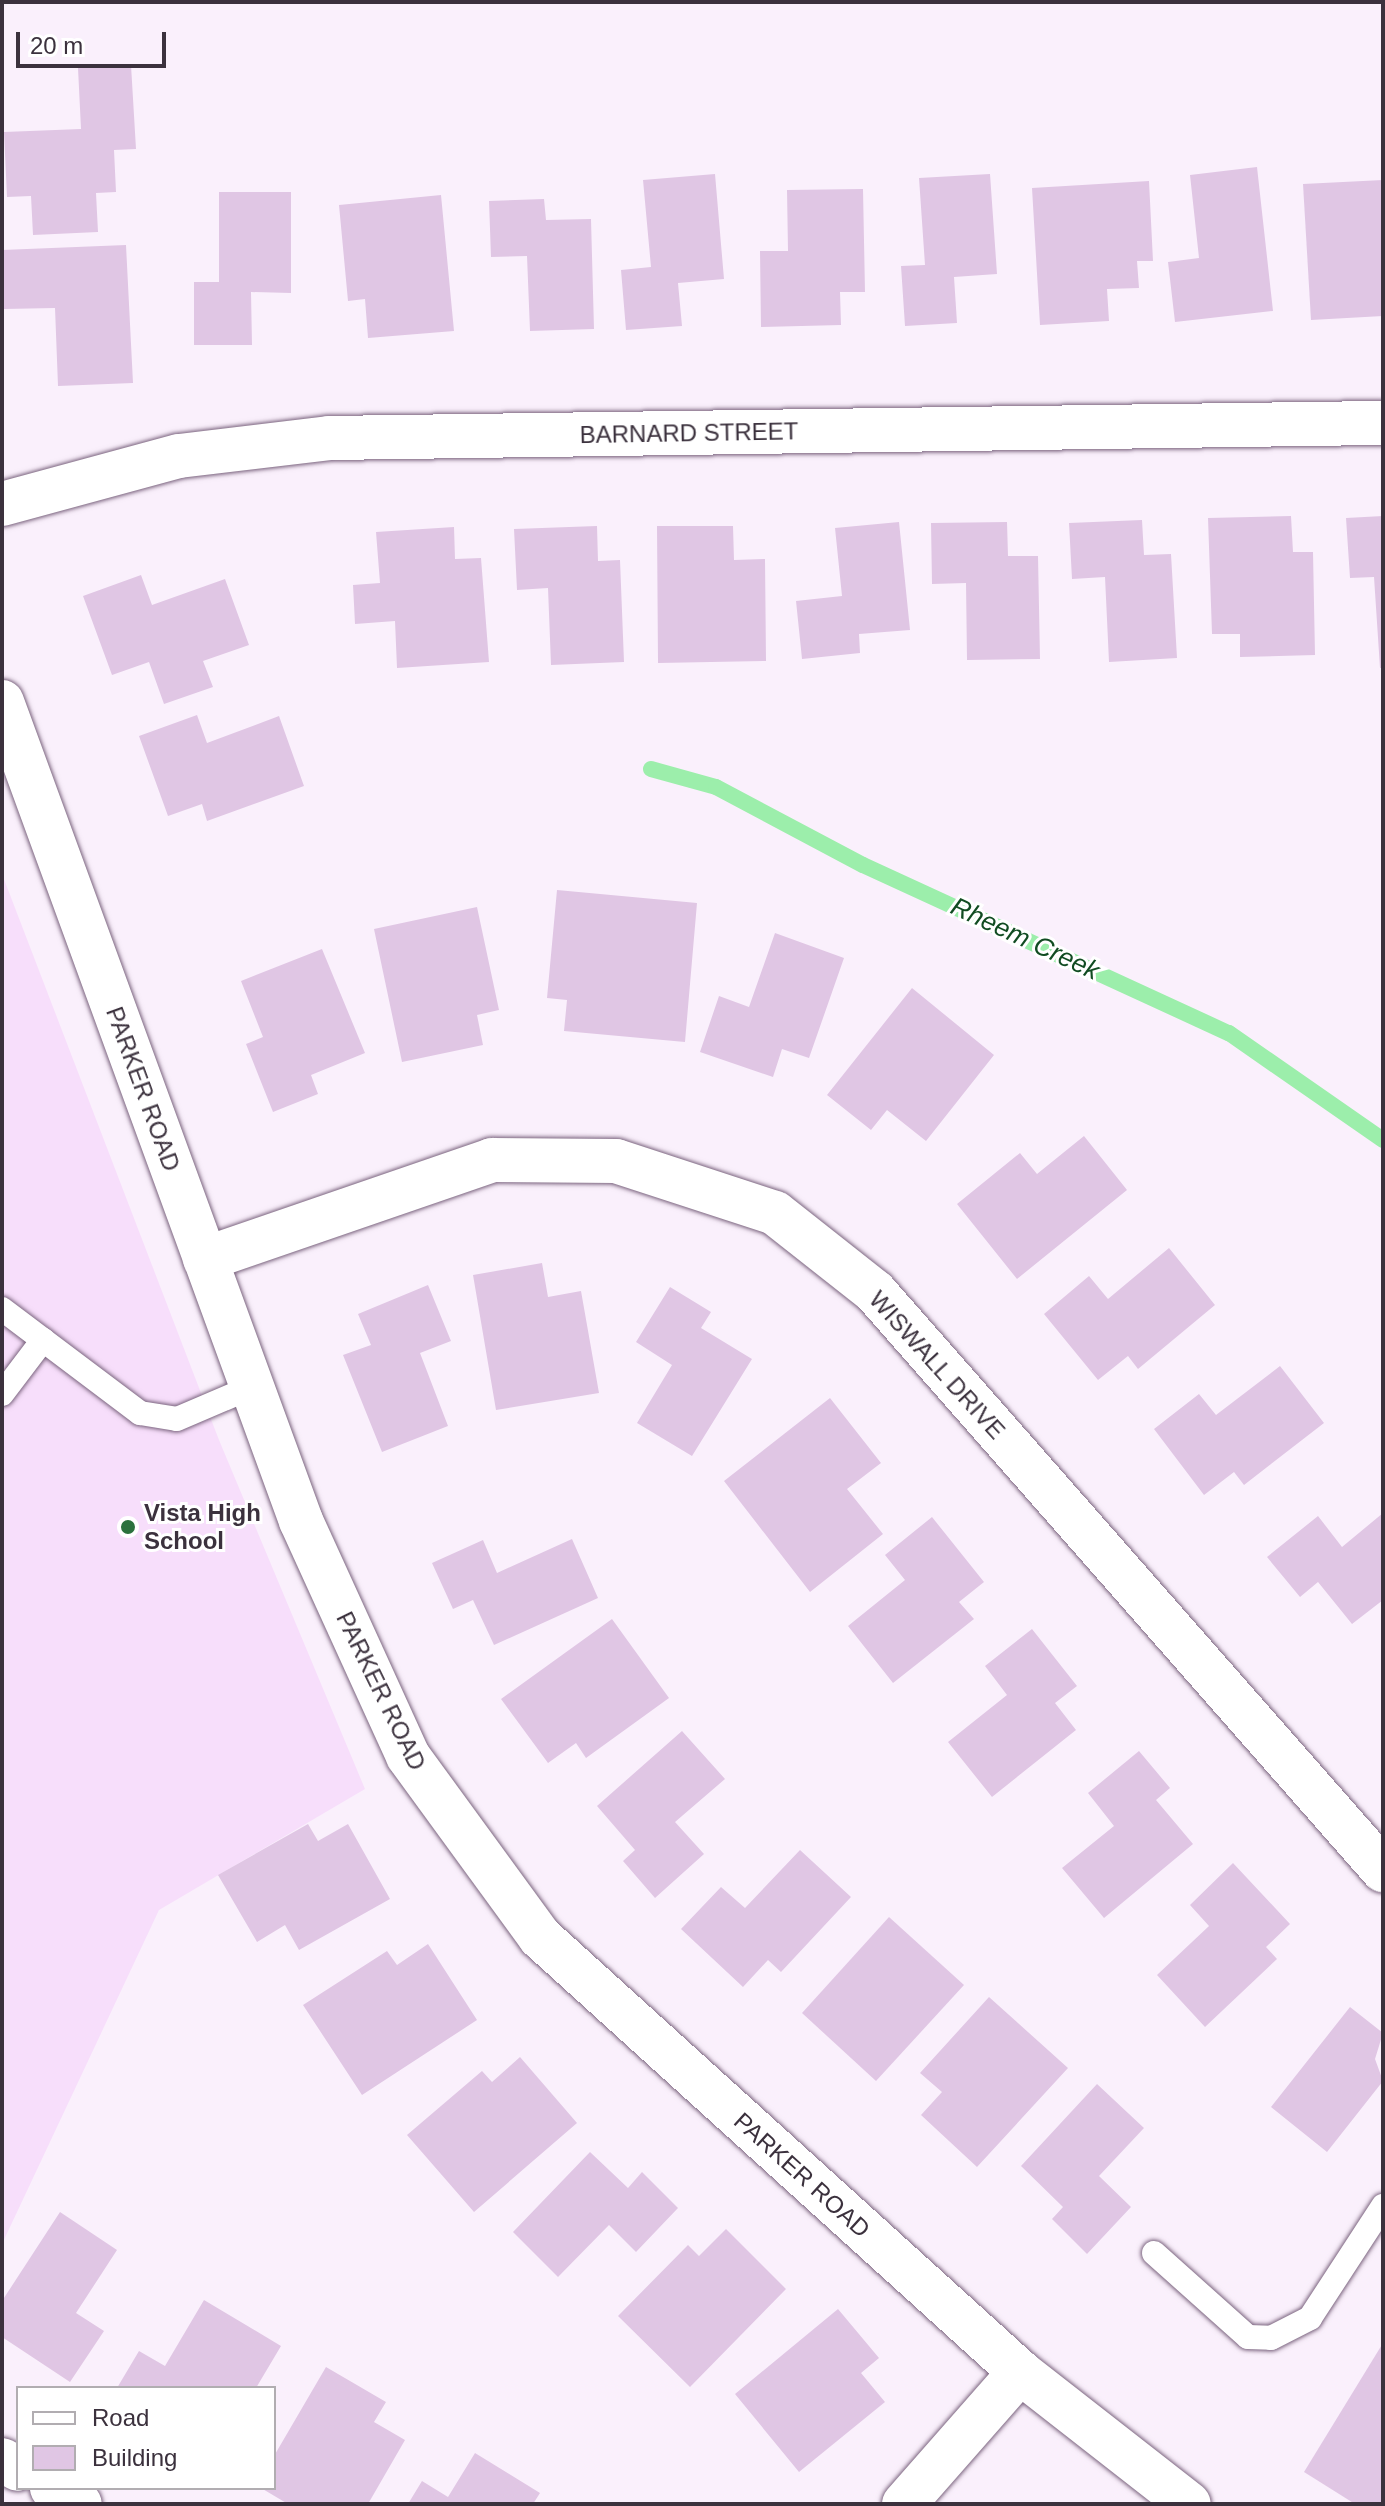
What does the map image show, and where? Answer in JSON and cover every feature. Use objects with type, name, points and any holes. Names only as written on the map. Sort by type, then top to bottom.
[{"type":"street","name":"BARNARD STREET","points":[[2,504],[179,456],[329,438],[1383,423]]},
{"type":"street","name":"PARKER ROAD","points":[[2,702],[301,1521],[408,1756],[540,1937],[1020,2372],[1189,2504]]},
{"type":"street","name":"WISWALL DRIVE","points":[[205,1259],[492,1160],[616,1161],[775,1213],[875,1292],[1383,1870]]},
{"type":"street","points":[[904,2504],[1020,2372]]},
{"type":"street","points":[[56,2490],[80,2504]]},
{"type":"lane","points":[[2,1309],[140,1413],[177,1419],[252,1387]]},
{"type":"lane","points":[[2,1394],[43,1340]]},
{"type":"lane","points":[[1154,2253],[1248,2337],[1271,2338],[1310,2318],[1383,2206]]},
{"type":"shaded area","name":"Vista High School","points":[[2,874],[219,1440],[365,1789],[159,1910],[2,2244]]},
{"type":"building","points":[[131,65],[136,149],[114,150],[116,192],[96,193],[98,232],[33,235],[31,196],[7,197],[4,132],[81,129],[78,68]]},
{"type":"building","points":[[1257,167],[1273,311],[1175,322],[1168,262],[1199,258],[1190,175]]},
{"type":"building","points":[[715,174],[724,279],[678,283],[682,326],[626,330],[621,270],[651,267],[643,180]]},
{"type":"building","points":[[990,174],[997,274],[954,277],[957,323],[905,326],[901,266],[925,265],[919,178]]},
{"type":"building","points":[[1383,180],[1383,316],[1311,320],[1303,184]]},
{"type":"building","points":[[1149,181],[1153,261],[1137,261],[1139,288],[1107,289],[1109,321],[1040,325],[1032,188]]},
{"type":"building","points":[[863,189],[865,292],[840,292],[841,325],[761,327],[760,251],[788,251],[787,190]]},
{"type":"building","points":[[219,192],[291,192],[291,293],[251,292],[252,345],[194,345],[194,282],[219,282]]},
{"type":"building","points":[[441,195],[454,331],[368,338],[365,299],[348,301],[339,205]]},
{"type":"building","points":[[544,199],[546,220],[591,219],[594,329],[530,331],[527,256],[491,257],[489,201]]},
{"type":"building","points":[[126,245],[133,383],[58,386],[55,308],[4,309],[2,250]]},
{"type":"building","points":[[1291,516],[1293,552],[1313,552],[1315,655],[1240,657],[1240,634],[1212,634],[1208,518]]},
{"type":"building","points":[[1383,516],[1383,668],[1380,668],[1374,577],[1350,578],[1346,518]]},
{"type":"building","points":[[1142,520],[1144,555],[1171,554],[1177,658],[1109,662],[1105,577],[1072,579],[1069,523]]},
{"type":"building","points":[[899,522],[910,630],[859,634],[860,653],[802,659],[796,601],[842,596],[835,528]]},
{"type":"building","points":[[1007,522],[1008,556],[1038,556],[1040,659],[967,660],[966,583],[932,584],[931,523]]},
{"type":"building","points":[[597,526],[598,561],[620,560],[624,662],[551,665],[548,588],[517,590],[514,529]]},
{"type":"building","points":[[657,526],[733,526],[734,560],[765,559],[766,661],[658,663]]},
{"type":"building","points":[[454,527],[455,559],[481,558],[489,662],[397,668],[395,621],[355,624],[353,585],[380,583],[376,532]]},
{"type":"building","points":[[141,575],[152,605],[225,579],[249,645],[203,661],[213,687],[164,704],[149,662],[112,675],[83,596]]},
{"type":"building","points":[[197,715],[207,743],[279,716],[304,786],[207,821],[202,804],[168,816],[139,736]]},
{"type":"building","points":[[557,890],[697,903],[685,1042],[564,1031],[567,1000],[547,998]]},
{"type":"building","points":[[477,907],[499,1010],[477,1015],[483,1045],[402,1062],[374,929]]},
{"type":"building","points":[[775,933],[844,958],[809,1058],[782,1049],[773,1077],[700,1052],[719,996],[749,1007]]},
{"type":"building","points":[[322,949],[365,1053],[311,1075],[318,1094],[273,1112],[246,1044],[263,1037],[241,981]]},
{"type":"building","points":[[912,988],[994,1055],[926,1141],[887,1110],[871,1130],[827,1095]]},
{"type":"building","points":[[1084,1136],[1127,1190],[1017,1279],[957,1204],[1020,1153],[1037,1174]]},
{"type":"building","points":[[1169,1248],[1215,1305],[1138,1369],[1128,1356],[1098,1380],[1044,1314],[1089,1276],[1108,1299]]},
{"type":"building","points":[[542,1263],[548,1297],[581,1291],[599,1393],[496,1410],[473,1275]]},
{"type":"building","points":[[428,1285],[451,1341],[420,1353],[448,1426],[382,1452],[343,1355],[371,1345],[358,1314]]},
{"type":"building","points":[[670,1287],[711,1312],[701,1328],[752,1359],[692,1456],[637,1423],[672,1365],[636,1342]]},
{"type":"building","points":[[1280,1366],[1324,1423],[1244,1485],[1234,1472],[1204,1495],[1154,1429],[1199,1394],[1216,1415]]},
{"type":"building","points":[[830,1398],[881,1463],[847,1489],[883,1534],[810,1592],[724,1481]]},
{"type":"building","points":[[1383,1513],[1383,1600],[1352,1624],[1318,1582],[1300,1597],[1267,1557],[1318,1516],[1342,1547]]},
{"type":"building","points":[[932,1517],[984,1582],[959,1602],[974,1619],[893,1683],[848,1626],[905,1580],[885,1555]]},
{"type":"building","points":[[572,1539],[598,1598],[494,1645],[473,1600],[453,1609],[432,1563],[483,1540],[497,1573]]},
{"type":"building","points":[[612,1619],[669,1698],[586,1758],[576,1743],[548,1763],[501,1699]]},
{"type":"building","points":[[1032,1629],[1077,1686],[1055,1703],[1076,1730],[992,1797],[948,1742],[1007,1695],[985,1666]]},
{"type":"building","points":[[682,1731],[725,1779],[675,1822],[704,1854],[655,1898],[623,1861],[635,1850],[597,1806]]},
{"type":"building","points":[[1139,1751],[1170,1788],[1156,1800],[1193,1844],[1104,1918],[1062,1868],[1114,1826],[1088,1793]]},
{"type":"building","points":[[308,1824],[318,1841],[348,1824],[390,1899],[299,1950],[285,1925],[257,1942],[218,1875]]},
{"type":"building","points":[[800,1850],[851,1897],[781,1972],[768,1960],[743,1987],[681,1929],[721,1887],[745,1908]]},
{"type":"building","points":[[1233,1863],[1290,1924],[1266,1947],[1277,1959],[1205,2027],[1157,1975],[1209,1926],[1190,1905]]},
{"type":"building","points":[[889,1917],[964,1985],[876,2081],[802,2013]]},
{"type":"building","points":[[428,1944],[477,2020],[362,2095],[303,2005],[387,1951],[397,1965]]},
{"type":"building","points":[[989,1997],[1068,2068],[977,2167],[921,2115],[942,2092],[920,2073]]},
{"type":"building","points":[[1350,2007],[1383,2033],[1375,2059],[1383,2081],[1327,2152],[1271,2107]]},
{"type":"building","points":[[520,2057],[577,2123],[474,2212],[407,2135],[482,2071],[492,2082]]},
{"type":"building","points":[[1097,2084],[1144,2128],[1099,2176],[1131,2207],[1087,2254],[1052,2219],[1063,2207],[1021,2166]]},
{"type":"building","points":[[590,2152],[628,2188],[642,2172],[678,2208],[636,2252],[609,2225],[558,2277],[513,2232]]},
{"type":"building","points":[[60,2212],[117,2250],[76,2313],[104,2331],[70,2382],[2,2337],[2,2301]]},
{"type":"building","points":[[726,2229],[786,2289],[690,2387],[618,2316],[688,2245],[699,2256]]},
{"type":"building","points":[[204,2300],[281,2346],[257,2386],[118,2386],[139,2351],[165,2366]]},
{"type":"building","points":[[838,2309],[879,2358],[861,2373],[885,2402],[799,2472],[735,2394]]},
{"type":"building","points":[[1383,2343],[1383,2504],[1355,2504],[1304,2472]]},
{"type":"building","points":[[326,2367],[386,2402],[374,2422],[405,2440],[368,2504],[288,2504],[264,2490],[276,2490],[276,2453]]},
{"type":"building","points":[[475,2453],[540,2493],[533,2504],[408,2504],[422,2481],[448,2497]]},
{"type":"waterway","name":"Rheem Creek","points":[[651,769],[716,787],[863,865],[1229,1033],[1383,1140]]},
{"type":"place","name":"Vista High School","points":[[128,1527]]}]
